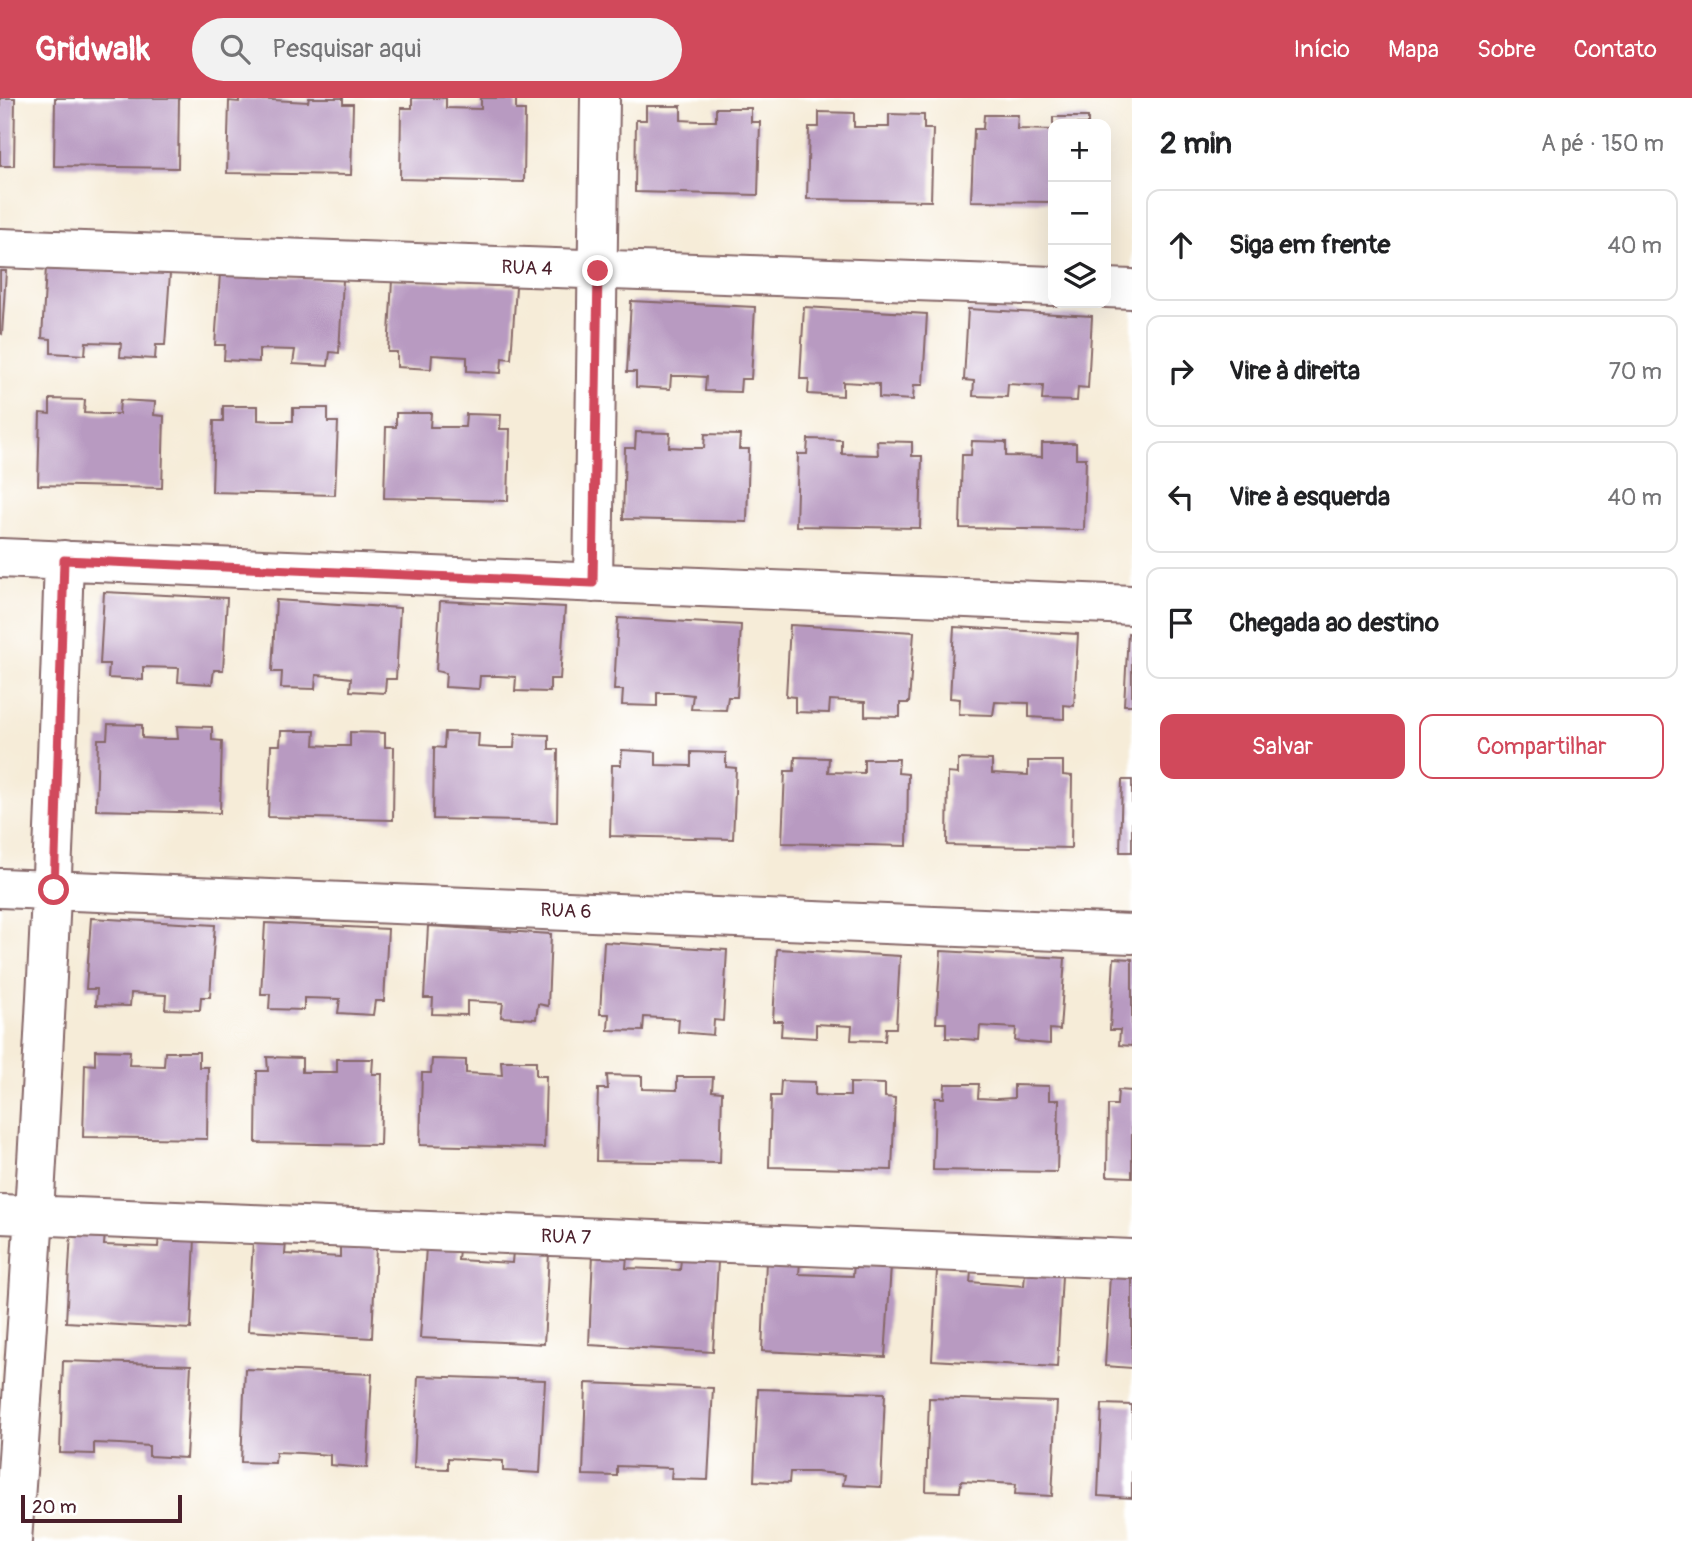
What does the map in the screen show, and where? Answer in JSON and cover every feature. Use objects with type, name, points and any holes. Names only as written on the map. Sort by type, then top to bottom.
[{"type":"street","points":[[593,583],[600,98]]},
{"type":"street","name":"RUA 4","points":[[0,248],[1048,286]]},
{"type":"street","points":[[1111,288],[1132,289]]},
{"type":"street","points":[[0,558],[1132,605]]},
{"type":"street","points":[[12,1541],[18,1215],[54,890],[64,560]]},
{"type":"street","name":"RUA 6","points":[[0,888],[1132,934]]},
{"type":"street","name":"RUA 7","points":[[18,1215],[1132,1259]]},
{"type":"building","points":[[0,98],[15,98],[14,166],[0,166]]},
{"type":"building","points":[[55,98],[179,98],[178,168],[54,166]]},
{"type":"building","points":[[239,98],[308,102],[309,98],[343,98],[343,104],[353,104],[351,175],[227,173],[229,101],[239,102]]},
{"type":"building","points":[[412,98],[446,98],[446,108],[481,109],[481,98],[516,98],[516,110],[525,110],[524,182],[400,179],[401,108],[412,108]]},
{"type":"building","points":[[646,106],[681,106],[681,120],[698,121],[716,121],[716,108],[751,108],[751,122],[760,122],[758,195],[635,192],[636,120],[646,120]]},
{"type":"building","points":[[819,112],[854,113],[854,127],[889,127],[889,114],[924,115],[924,129],[933,129],[931,201],[807,199],[809,127],[819,127]]},
{"type":"building","points":[[984,115],[1018,115],[1017,129],[1048,130],[1048,202],[971,201],[974,129],[983,129]]},
{"type":"building","points":[[1053,117],[1088,117],[1088,119]]},
{"type":"building","points":[[46,267],[170,273],[165,345],[156,345],[155,359],[120,357],[121,343],[86,342],[85,355],[51,353],[51,339],[42,338]]},
{"type":"building","points":[[0,271],[6,271],[2,334],[0,333]]},
{"type":"building","points":[[220,274],[343,280],[339,353],[330,352],[328,366],[293,364],[295,350],[259,349],[259,362],[224,360],[225,345],[215,345]]},
{"type":"building","points":[[392,280],[516,287],[511,359],[502,358],[501,373],[467,371],[467,357],[432,355],[431,369],[397,367],[397,352],[388,352]]},
{"type":"building","points":[[631,301],[755,307],[751,379],[741,379],[740,392],[705,391],[706,377],[688,376],[671,376],[670,389],[636,387],[636,372],[627,372]]},
{"type":"building","points":[[804,307],[927,314],[923,385],[914,385],[913,400],[879,398],[879,384],[843,382],[843,396],[808,394],[809,379],[800,379]]},
{"type":"building","points":[[968,309],[1092,316],[1088,388],[1078,387],[1077,401],[1042,400],[1043,386],[1008,384],[1007,397],[973,396],[974,381],[964,380]]},
{"type":"building","points":[[50,399],[85,400],[84,413],[102,414],[119,414],[120,400],[155,402],[154,415],[164,416],[162,488],[38,485],[40,413],[50,414]]},
{"type":"building","points":[[223,406],[258,406],[258,420],[275,421],[293,421],[293,408],[328,408],[328,422],[338,422],[335,495],[212,492],[214,421],[223,421]]},
{"type":"building","points":[[396,413],[431,413],[430,427],[465,427],[466,414],[501,415],[500,429],[510,429],[508,501],[384,498],[386,427],[396,427]]},
{"type":"building","points":[[636,432],[670,433],[669,447],[687,448],[704,448],[705,434],[740,435],[739,449],[749,449],[747,522],[623,519],[625,448],[635,448]]},
{"type":"building","points":[[808,439],[842,440],[842,454],[878,455],[877,441],[912,442],[912,456],[922,456],[920,528],[796,526],[798,454],[807,454]]},
{"type":"building","points":[[972,441],[1006,442],[1006,456],[1042,457],[1042,443],[1076,443],[1076,458],[1086,458],[1084,530],[960,528],[962,455],[971,455]]},
{"type":"building","points":[[104,592],[227,598],[223,670],[214,670],[212,684],[178,682],[179,668],[143,667],[143,680],[108,678],[109,664],[100,664]]},
{"type":"building","points":[[276,600],[400,608],[396,679],[386,679],[385,693],[350,691],[351,678],[316,675],[315,689],[281,688],[282,672],[272,672]]},
{"type":"building","points":[[440,601],[565,607],[560,679],[550,679],[550,692],[515,691],[516,677],[498,676],[480,676],[479,689],[445,687],[446,673],[436,671]]},
{"type":"building","points":[[618,618],[741,625],[737,697],[728,697],[726,710],[691,709],[693,695],[675,693],[657,693],[657,706],[622,705],[623,690],[614,690]]},
{"type":"building","points":[[790,625],[914,632],[909,703],[900,703],[900,717],[865,716],[865,702],[830,700],[829,713],[795,712],[795,697],[786,696]]},
{"type":"building","points":[[954,627],[1078,634],[1074,706],[1064,705],[1064,719],[1029,717],[1029,703],[995,702],[993,715],[959,714],[960,699],[950,698]]},
{"type":"building","points":[[1128,633],[1132,634],[1132,705],[1124,705]]},
{"type":"building","points":[[108,724],[142,725],[142,738],[159,739],[178,739],[177,726],[212,727],[212,740],[222,741],[220,813],[96,810],[98,739],[107,739]]},
{"type":"building","points":[[281,731],[315,731],[314,745],[332,746],[350,746],[350,732],[385,733],[385,747],[394,747],[393,820],[268,817],[271,745],[280,745]]},
{"type":"building","points":[[445,732],[479,733],[478,747],[496,748],[514,748],[515,734],[549,735],[549,749],[558,749],[557,822],[433,819],[434,747],[444,748]]},
{"type":"building","points":[[622,750],[656,752],[656,765],[691,766],[691,752],[726,753],[726,767],[736,768],[733,839],[610,836],[612,765],[621,765]]},
{"type":"building","points":[[795,757],[829,758],[828,772],[864,773],[864,759],[899,759],[898,773],[908,774],[907,846],[782,843],[785,771],[794,771]]},
{"type":"building","points":[[958,759],[992,760],[992,773],[1028,775],[1028,761],[1063,761],[1063,775],[1072,776],[1071,848],[947,845],[948,773],[958,774]]},
{"type":"building","points":[[1122,780],[1132,780],[1132,852],[1120,852]]},
{"type":"building","points":[[91,918],[215,925],[210,997],[201,997],[200,1010],[165,1009],[166,995],[131,993],[130,1006],[96,1005],[97,989],[86,989]]},
{"type":"building","points":[[265,923],[388,929],[384,1001],[375,1001],[373,1015],[338,1013],[340,999],[304,998],[304,1010],[269,1009],[270,994],[261,994]]},
{"type":"building","points":[[428,926],[551,934],[548,1006],[538,1004],[536,1019],[501,1017],[503,1003],[467,1001],[467,1015],[432,1014],[433,998],[424,998]]},
{"type":"building","points":[[604,942],[727,950],[723,1021],[714,1020],[713,1035],[678,1032],[679,1019],[644,1017],[643,1031],[608,1030],[609,1014],[600,1014]]},
{"type":"building","points":[[777,949],[900,956],[896,1028],[886,1028],[885,1041],[851,1040],[852,1026],[816,1024],[816,1038],[781,1036],[782,1021],[773,1021]]},
{"type":"building","points":[[941,951],[1065,958],[1060,1030],[1050,1029],[1050,1044],[1015,1041],[1016,1028],[980,1026],[979,1040],[946,1038],[946,1023],[936,1023]]},
{"type":"building","points":[[1114,958],[1132,959],[1132,1046],[1119,1045],[1120,1030],[1110,1030]]},
{"type":"building","points":[[95,1050],[130,1051],[129,1065],[164,1066],[165,1052],[199,1052],[199,1067],[208,1067],[207,1139],[83,1137],[85,1064],[95,1065]]},
{"type":"building","points":[[267,1057],[302,1058],[302,1072],[337,1072],[337,1059],[373,1059],[372,1074],[382,1074],[380,1145],[256,1143],[257,1071],[268,1071]]},
{"type":"building","points":[[432,1059],[466,1060],[466,1073],[502,1075],[501,1061],[536,1061],[536,1076],[546,1076],[544,1148],[420,1145],[422,1073],[431,1073]]},
{"type":"building","points":[[607,1075],[642,1076],[642,1089],[677,1090],[677,1077],[713,1077],[712,1091],[722,1092],[720,1163],[596,1161],[598,1089],[608,1089]]},
{"type":"building","points":[[781,1081],[815,1082],[815,1095],[832,1096],[850,1096],[850,1083],[885,1084],[885,1097],[895,1098],[892,1170],[769,1167],[771,1096],[780,1096]]},
{"type":"building","points":[[945,1084],[979,1084],[978,1098],[997,1099],[1014,1098],[1014,1085],[1049,1086],[1049,1100],[1059,1100],[1057,1172],[933,1170],[935,1098],[944,1098]]},
{"type":"building","points":[[1118,1090],[1132,1091],[1132,1177],[1107,1176],[1108,1105],[1117,1105]]},
{"type":"building","points":[[71,1232],[105,1233],[104,1245],[158,1247],[159,1236],[195,1238],[191,1329],[66,1322]]},
{"type":"building","points":[[253,1241],[286,1242],[285,1254],[340,1257],[340,1245],[376,1247],[372,1338],[248,1331]]},
{"type":"building","points":[[426,1247],[459,1249],[458,1260],[512,1263],[513,1251],[549,1253],[544,1344],[420,1338]]},
{"type":"building","points":[[593,1254],[627,1256],[626,1268],[680,1270],[681,1259],[718,1261],[713,1352],[589,1345]]},
{"type":"building","points":[[766,1261],[800,1262],[799,1274],[853,1276],[854,1264],[891,1266],[885,1357],[762,1351]]},
{"type":"building","points":[[937,1270],[971,1272],[970,1282],[1024,1286],[1025,1273],[1062,1275],[1057,1367],[932,1360]]},
{"type":"building","points":[[1110,1275],[1132,1276],[1132,1368],[1105,1366]]},
{"type":"building","points":[[63,1361],[191,1365],[186,1458],[149,1456],[149,1446],[120,1444],[94,1443],[94,1454],[60,1453]]},
{"type":"building","points":[[245,1369],[372,1374],[367,1468],[330,1465],[330,1455],[301,1453],[276,1452],[275,1463],[241,1462]]},
{"type":"building","points":[[418,1376],[545,1380],[540,1473],[503,1471],[503,1461],[448,1458],[448,1469],[414,1468]]},
{"type":"building","points":[[586,1383],[713,1388],[708,1480],[671,1479],[672,1468],[617,1466],[617,1476],[583,1475]]},
{"type":"building","points":[[758,1389],[885,1393],[881,1487],[843,1485],[845,1475],[816,1472],[790,1472],[789,1483],[754,1481]]},
{"type":"building","points":[[929,1398],[1057,1402],[1052,1496],[1015,1494],[1016,1484],[961,1481],[960,1492],[926,1491]]},
{"type":"building","points":[[1102,1404],[1132,1405],[1132,1498],[1098,1496]]},
{"type":"route","points":[[54,890],[64,560],[593,583],[598,271]]}]
